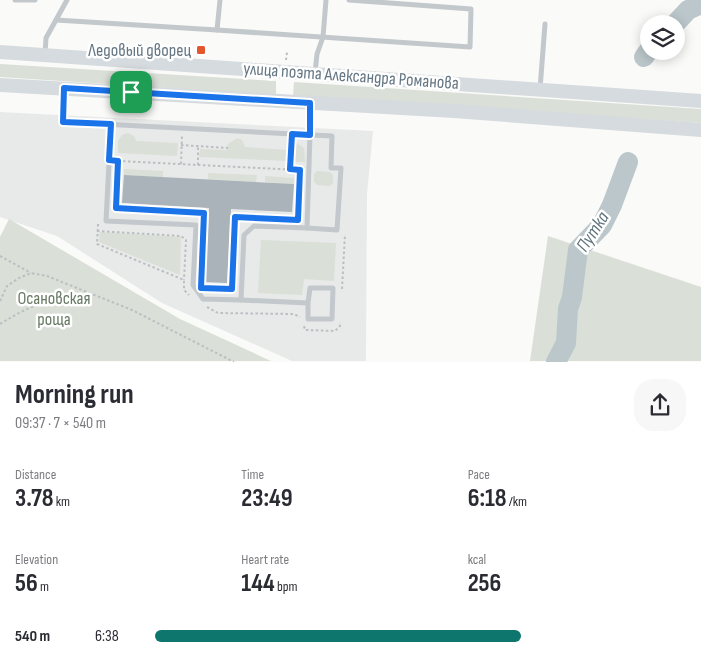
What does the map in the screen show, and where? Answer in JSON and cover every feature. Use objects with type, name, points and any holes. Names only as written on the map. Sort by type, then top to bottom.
[{"type":"main road","name":"улица поэта Александра Романова","points":[[0,52],[701,101]]},
{"type":"main road","name":"улица поэта Александра Романова","points":[[0,85],[310,103],[701,130]]},
{"type":"lane","points":[[15,0],[35,1]]},
{"type":"lane","points":[[45,54],[46,38],[67,0]]},
{"type":"lane","points":[[217,30],[220,0]]},
{"type":"lane","points":[[314,73],[317,54],[323,37],[326,0]]},
{"type":"lane","points":[[56,20],[470,47],[471,9],[349,0]]},
{"type":"lane","points":[[540,90],[545,24]]},
{"type":"lane","points":[[64,88],[63,122],[332,136],[331,168],[341,168],[337,230],[254,226],[244,235],[241,300]]},
{"type":"lane","points":[[306,228],[310,103]]},
{"type":"lane","points":[[111,124],[106,220],[196,225],[193,284],[203,299],[308,303]]},
{"type":"lane","points":[[310,288],[333,288],[332,320],[308,319],[308,303],[310,288]]},
{"type":"path","points":[[181,164],[182,128]]},
{"type":"path","points":[[290,169],[292,134]]},
{"type":"path","points":[[181,145],[228,148]]},
{"type":"path","points":[[198,146],[198,165]]},
{"type":"path","points":[[109,160],[290,169],[300,170],[300,178]]},
{"type":"path","points":[[116,199],[116,208],[204,213],[204,232]]},
{"type":"path","points":[[289,220],[298,220],[299,203]]},
{"type":"path","points":[[201,288],[232,289],[235,217],[262,218]]},
{"type":"path","points":[[98,222],[97,244],[184,280]]},
{"type":"path","points":[[342,296],[345,228]]},
{"type":"path","points":[[97,231],[181,236],[186,240],[184,290],[191,296]]},
{"type":"path","points":[[0,256],[31,273],[47,276],[132,310],[234,362]]},
{"type":"path","points":[[0,301],[8,286],[19,278],[31,273]]},
{"type":"path","points":[[0,324],[35,305],[68,296],[89,294]]},
{"type":"path","points":[[205,306],[218,313],[294,314],[301,318]]},
{"type":"path","points":[[303,324],[305,330],[335,331],[340,326],[341,316]]},
{"type":"shaded area","points":[[0,112],[373,131],[367,194],[366,361],[292,361],[162,303],[57,236],[0,217]]},
{"type":"green space","points":[[0,64],[276,81],[276,95],[0,77]]},
{"type":"green space","points":[[294,82],[701,109],[701,123],[293,96]]},
{"type":"green space","points":[[128,133],[134,136],[136,141],[178,143],[177,156],[118,153],[118,141],[122,135]]},
{"type":"green space","points":[[237,138],[242,140],[245,147],[287,150],[286,161],[199,157],[200,149],[227,150],[228,144]]},
{"type":"green space","points":[[295,142],[304,148],[305,162],[294,162]]},
{"type":"green space","points":[[124,169],[163,171],[163,177],[124,175]]},
{"type":"green space","points":[[317,171],[330,172],[333,175],[333,183],[330,186],[317,185],[314,182],[314,174]]},
{"type":"green space","points":[[208,173],[257,175],[256,182],[208,179]]},
{"type":"green space","points":[[265,176],[294,178],[294,184],[265,182]]},
{"type":"green space","name":"Осановская роща","points":[[9,219],[180,319],[271,361],[0,361],[0,237]]},
{"type":"green space","points":[[100,232],[181,237],[180,275],[99,242]]},
{"type":"green space","points":[[548,236],[701,287],[701,361],[530,361]]},
{"type":"green space","points":[[261,240],[336,243],[334,281],[304,279],[302,295],[258,293]]},
{"type":"building","points":[[124,175],[294,184],[292,212],[231,209],[227,283],[205,282],[209,208],[122,203]]},
{"type":"waterway","name":"Путка","points":[[683,15],[688,10],[701,4]]},
{"type":"waterway","name":"Путка","points":[[556,362],[566,343],[568,309],[572,297],[578,250],[602,225],[612,205],[628,162]]},
{"type":"place","name":"Ледовый дворец","points":[[201,50]]},
{"type":"route","points":[[64,88],[131,92],[310,103],[310,135],[292,134],[290,169],[300,170],[298,220],[235,217],[232,289],[201,288],[204,213],[116,208],[118,161],[109,160],[111,124],[63,122],[64,88]]}]
